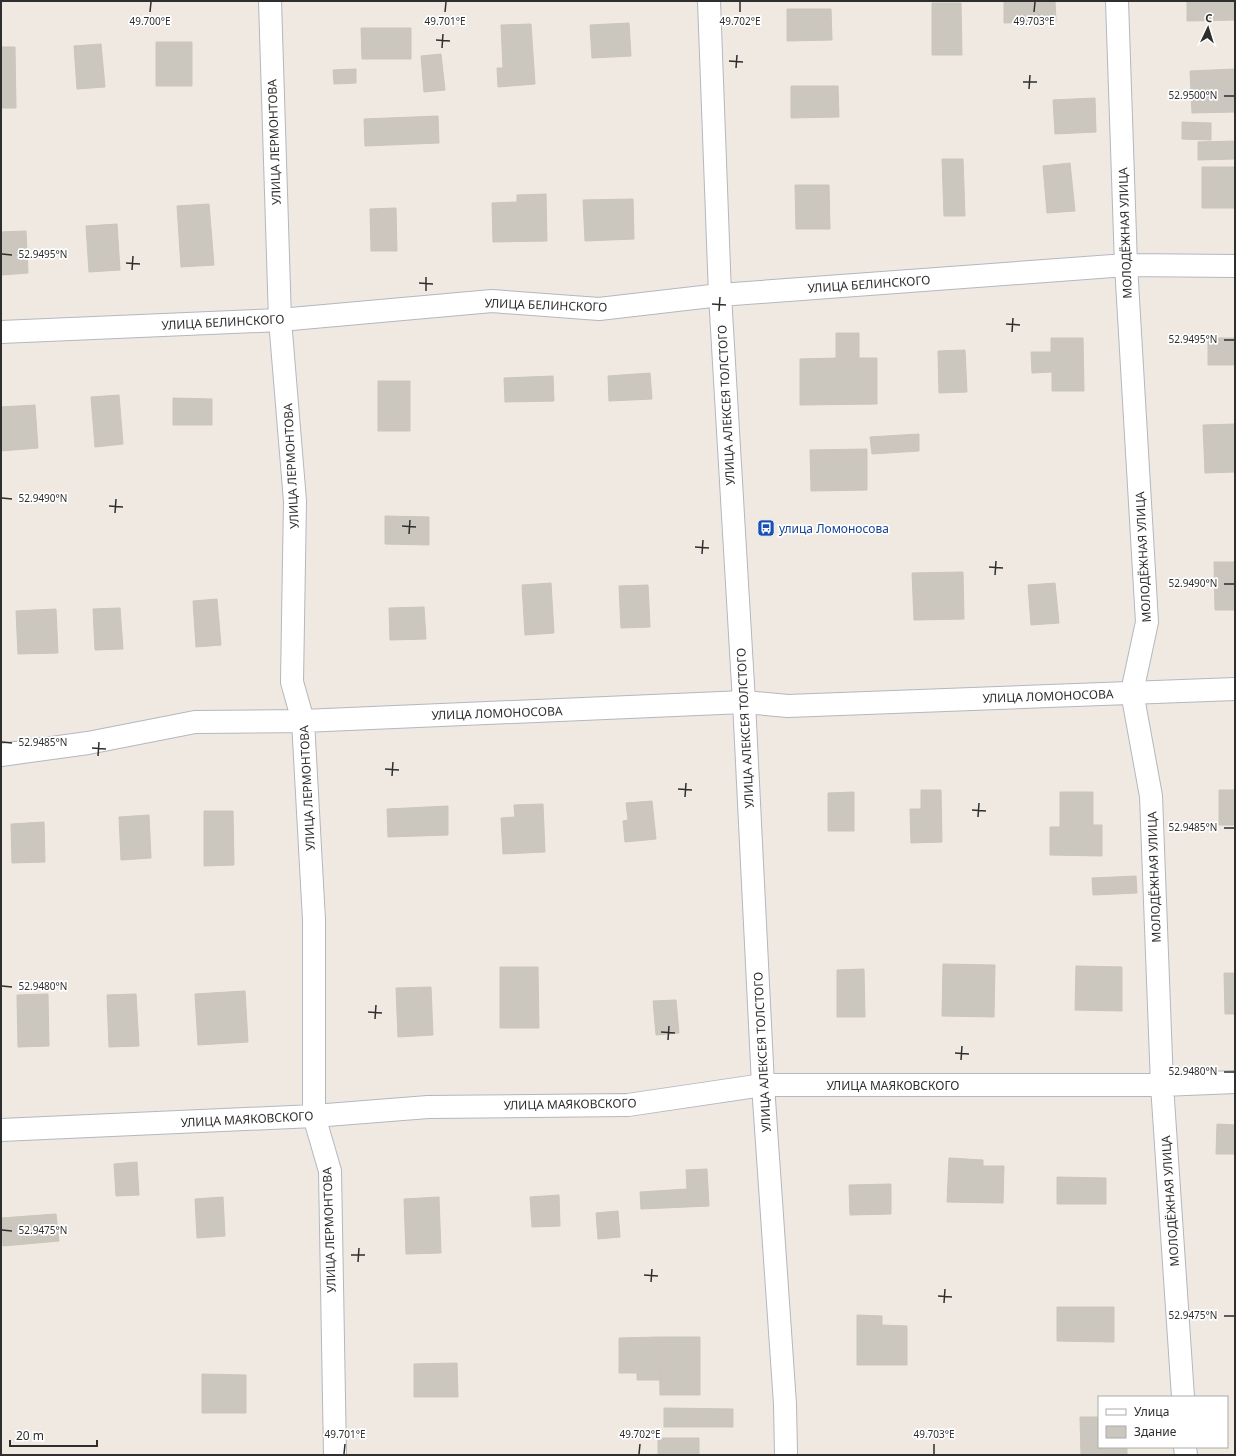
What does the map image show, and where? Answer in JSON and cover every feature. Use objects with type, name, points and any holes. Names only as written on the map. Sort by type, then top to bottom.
[{"type":"street","name":"УЛИЦА ЛЕРМОНТОВА","points":[[270,1],[280,320],[295,501],[292,682],[303,721],[314,920],[314,1116],[330,1170],[335,1455]]},
{"type":"street","name":"УЛИЦА АЛЕКСЕЯ ТОЛСТОГО","points":[[709,1],[720,295],[744,702],[763,1085],[785,1404],[786,1455]]},
{"type":"street","name":"МОЛОДЁЖНАЯ УЛИЦА","points":[[1117,1],[1126,265],[1148,622],[1132,692],[1151,796],[1162,1085],[1183,1396]]},
{"type":"street","name":"УЛИЦА БЕЛИНСКОГО","points":[[1,332],[280,320],[492,301],[599,309],[720,295],[1126,265],[1235,266]]},
{"type":"street","name":"УЛИЦА ЛОМОНОСОВА","points":[[1,755],[88,743],[195,722],[303,721],[744,702],[788,706],[1235,689]]},
{"type":"street","name":"УЛИЦА МАЯКОВСКОГО","points":[[1,1130],[314,1116],[428,1107],[628,1105],[763,1085],[1162,1085],[1235,1082]]},
{"type":"building","points":[[1004,1],[1055,1],[1056,21],[1004,23]]},
{"type":"building","points":[[1187,1],[1235,1],[1235,20],[1187,21]]},
{"type":"building","points":[[932,3],[961,3],[962,55],[932,55]]},
{"type":"building","points":[[787,9],[831,9],[832,40],[787,41]]},
{"type":"building","points":[[629,23],[631,56],[592,58],[590,25]]},
{"type":"building","points":[[531,24],[535,84],[498,87],[497,68],[503,68],[501,25]]},
{"type":"building","points":[[361,28],[411,28],[411,59],[362,59]]},
{"type":"building","points":[[156,42],[192,42],[192,86],[156,86]]},
{"type":"building","points":[[101,44],[105,87],[77,89],[74,46]]},
{"type":"building","points":[[1,47],[15,47],[16,108],[1,108]]},
{"type":"building","points":[[441,54],[445,90],[424,92],[421,56]]},
{"type":"building","points":[[356,69],[356,83],[334,84],[333,70]]},
{"type":"building","points":[[1235,69],[1235,112],[1192,113],[1190,71]]},
{"type":"building","points":[[791,86],[838,86],[839,117],[791,118]]},
{"type":"building","points":[[1095,98],[1096,132],[1055,134],[1053,100]]},
{"type":"building","points":[[438,116],[439,143],[365,146],[364,119]]},
{"type":"building","points":[[1182,122],[1211,123],[1211,140],[1182,139]]},
{"type":"building","points":[[1235,141],[1235,159],[1198,160],[1198,142]]},
{"type":"building","points":[[942,159],[963,159],[965,216],[944,216]]},
{"type":"building","points":[[1070,163],[1075,211],[1047,213],[1043,166]]},
{"type":"building","points":[[1202,167],[1235,167],[1235,208],[1202,208]]},
{"type":"building","points":[[795,185],[829,185],[830,229],[796,229]]},
{"type":"building","points":[[546,194],[547,241],[493,242],[492,203],[517,202],[517,195]]},
{"type":"building","points":[[633,199],[634,239],[585,241],[583,200]]},
{"type":"building","points":[[209,204],[214,265],[181,267],[177,206]]},
{"type":"building","points":[[396,208],[397,251],[371,251],[370,209]]},
{"type":"building","points":[[117,224],[120,270],[89,272],[86,226]]},
{"type":"building","points":[[26,231],[28,273],[1,275],[1,232]]},
{"type":"building","points":[[836,333],[859,333],[859,358],[877,358],[877,404],[800,405],[800,359],[836,358]]},
{"type":"building","points":[[1051,338],[1083,338],[1084,391],[1052,391],[1052,372],[1032,373],[1031,352],[1051,352]]},
{"type":"building","points":[[1208,338],[1235,338],[1235,365],[1208,365]]},
{"type":"building","points":[[965,350],[967,392],[939,393],[938,351]]},
{"type":"building","points":[[650,373],[652,399],[609,401],[608,376]]},
{"type":"building","points":[[553,376],[554,401],[505,402],[504,378]]},
{"type":"building","points":[[378,381],[410,381],[410,431],[378,431]]},
{"type":"building","points":[[119,395],[123,444],[95,447],[91,397]]},
{"type":"building","points":[[173,398],[212,399],[212,425],[173,425]]},
{"type":"building","points":[[35,405],[38,448],[1,451],[1,407]]},
{"type":"building","points":[[1235,424],[1235,472],[1205,473],[1203,425]]},
{"type":"building","points":[[919,434],[919,451],[872,454],[870,437]]},
{"type":"building","points":[[867,449],[867,490],[811,491],[810,450]]},
{"type":"building","points":[[385,516],[429,517],[429,545],[385,544]]},
{"type":"building","points":[[1214,562],[1235,562],[1235,610],[1215,610]]},
{"type":"building","points":[[963,572],[964,619],[914,620],[912,573]]},
{"type":"building","points":[[551,583],[554,633],[525,635],[522,585]]},
{"type":"building","points":[[1055,583],[1059,623],[1031,625],[1028,585]]},
{"type":"building","points":[[648,585],[650,627],[621,628],[619,586]]},
{"type":"building","points":[[217,599],[221,645],[196,647],[193,601]]},
{"type":"building","points":[[424,607],[426,639],[390,640],[389,608]]},
{"type":"building","points":[[120,608],[123,649],[95,650],[93,609]]},
{"type":"building","points":[[56,609],[58,653],[18,654],[16,611]]},
{"type":"building","points":[[921,790],[941,790],[942,842],[911,843],[910,809],[921,809]]},
{"type":"building","points":[[1219,790],[1235,790],[1235,825],[1219,825]]},
{"type":"building","points":[[854,792],[854,831],[828,831],[828,793]]},
{"type":"building","points":[[1060,792],[1093,792],[1093,825],[1102,825],[1102,856],[1050,855],[1050,827],[1060,827]]},
{"type":"building","points":[[652,801],[656,839],[625,842],[623,821],[628,820],[626,803]]},
{"type":"building","points":[[543,804],[545,852],[503,854],[501,818],[515,817],[514,805]]},
{"type":"building","points":[[448,806],[448,835],[388,837],[387,809]]},
{"type":"building","points":[[204,811],[233,811],[234,865],[204,866]]},
{"type":"building","points":[[149,815],[151,858],[121,860],[119,817]]},
{"type":"building","points":[[44,822],[45,862],[12,863],[11,824]]},
{"type":"building","points":[[1136,876],[1137,893],[1093,895],[1092,878]]},
{"type":"building","points":[[943,964],[995,965],[994,1017],[942,1016]]},
{"type":"building","points":[[1076,966],[1122,967],[1122,1011],[1075,1010]]},
{"type":"building","points":[[500,967],[538,967],[539,1028],[500,1028]]},
{"type":"building","points":[[864,969],[865,1017],[837,1017],[837,970]]},
{"type":"building","points":[[1224,973],[1235,973],[1235,1014],[1225,1014]]},
{"type":"building","points":[[431,987],[433,1035],[398,1037],[396,988]]},
{"type":"building","points":[[245,991],[248,1042],[198,1045],[195,994]]},
{"type":"building","points":[[48,994],[49,1046],[18,1047],[17,995]]},
{"type":"building","points":[[136,994],[139,1046],[109,1047],[107,995]]},
{"type":"building","points":[[676,1000],[679,1033],[656,1035],[653,1001]]},
{"type":"building","points":[[1217,1124],[1235,1125],[1235,1154],[1216,1154]]},
{"type":"building","points":[[949,1158],[983,1160],[983,1166],[1004,1166],[1003,1203],[947,1202]]},
{"type":"building","points":[[137,1162],[139,1195],[116,1196],[114,1164]]},
{"type":"building","points":[[707,1169],[709,1206],[641,1209],[640,1192],[687,1189],[686,1170]]},
{"type":"building","points":[[1057,1177],[1106,1178],[1106,1204],[1057,1204]]},
{"type":"building","points":[[891,1184],[891,1214],[850,1215],[849,1185]]},
{"type":"building","points":[[559,1195],[560,1226],[532,1227],[530,1197]]},
{"type":"building","points":[[223,1197],[225,1236],[197,1238],[195,1199]]},
{"type":"building","points":[[439,1197],[441,1253],[406,1254],[404,1199]]},
{"type":"building","points":[[618,1211],[620,1237],[598,1239],[596,1213]]},
{"type":"building","points":[[56,1214],[59,1241],[3,1246],[1,1218]]},
{"type":"building","points":[[1057,1307],[1114,1307],[1114,1342],[1057,1341]]},
{"type":"building","points":[[857,1315],[882,1316],[882,1325],[907,1326],[907,1365],[857,1365]]},
{"type":"building","points":[[659,1337],[700,1337],[700,1395],[660,1395]]},
{"type":"building","points":[[659,1337],[660,1380],[637,1380],[637,1373],[619,1373],[619,1338]]},
{"type":"building","points":[[457,1363],[458,1397],[414,1397],[414,1364]]},
{"type":"building","points":[[202,1374],[246,1375],[246,1413],[202,1413]]},
{"type":"building","points":[[664,1408],[733,1409],[733,1427],[664,1427]]},
{"type":"building","points":[[1080,1417],[1098,1417],[1098,1448],[1127,1448],[1127,1455],[1081,1455]]},
{"type":"building","points":[[658,1438],[699,1438],[699,1455],[658,1455]]},
{"type":"place","name":"улица Ломоносова","points":[[766,528]]}]
